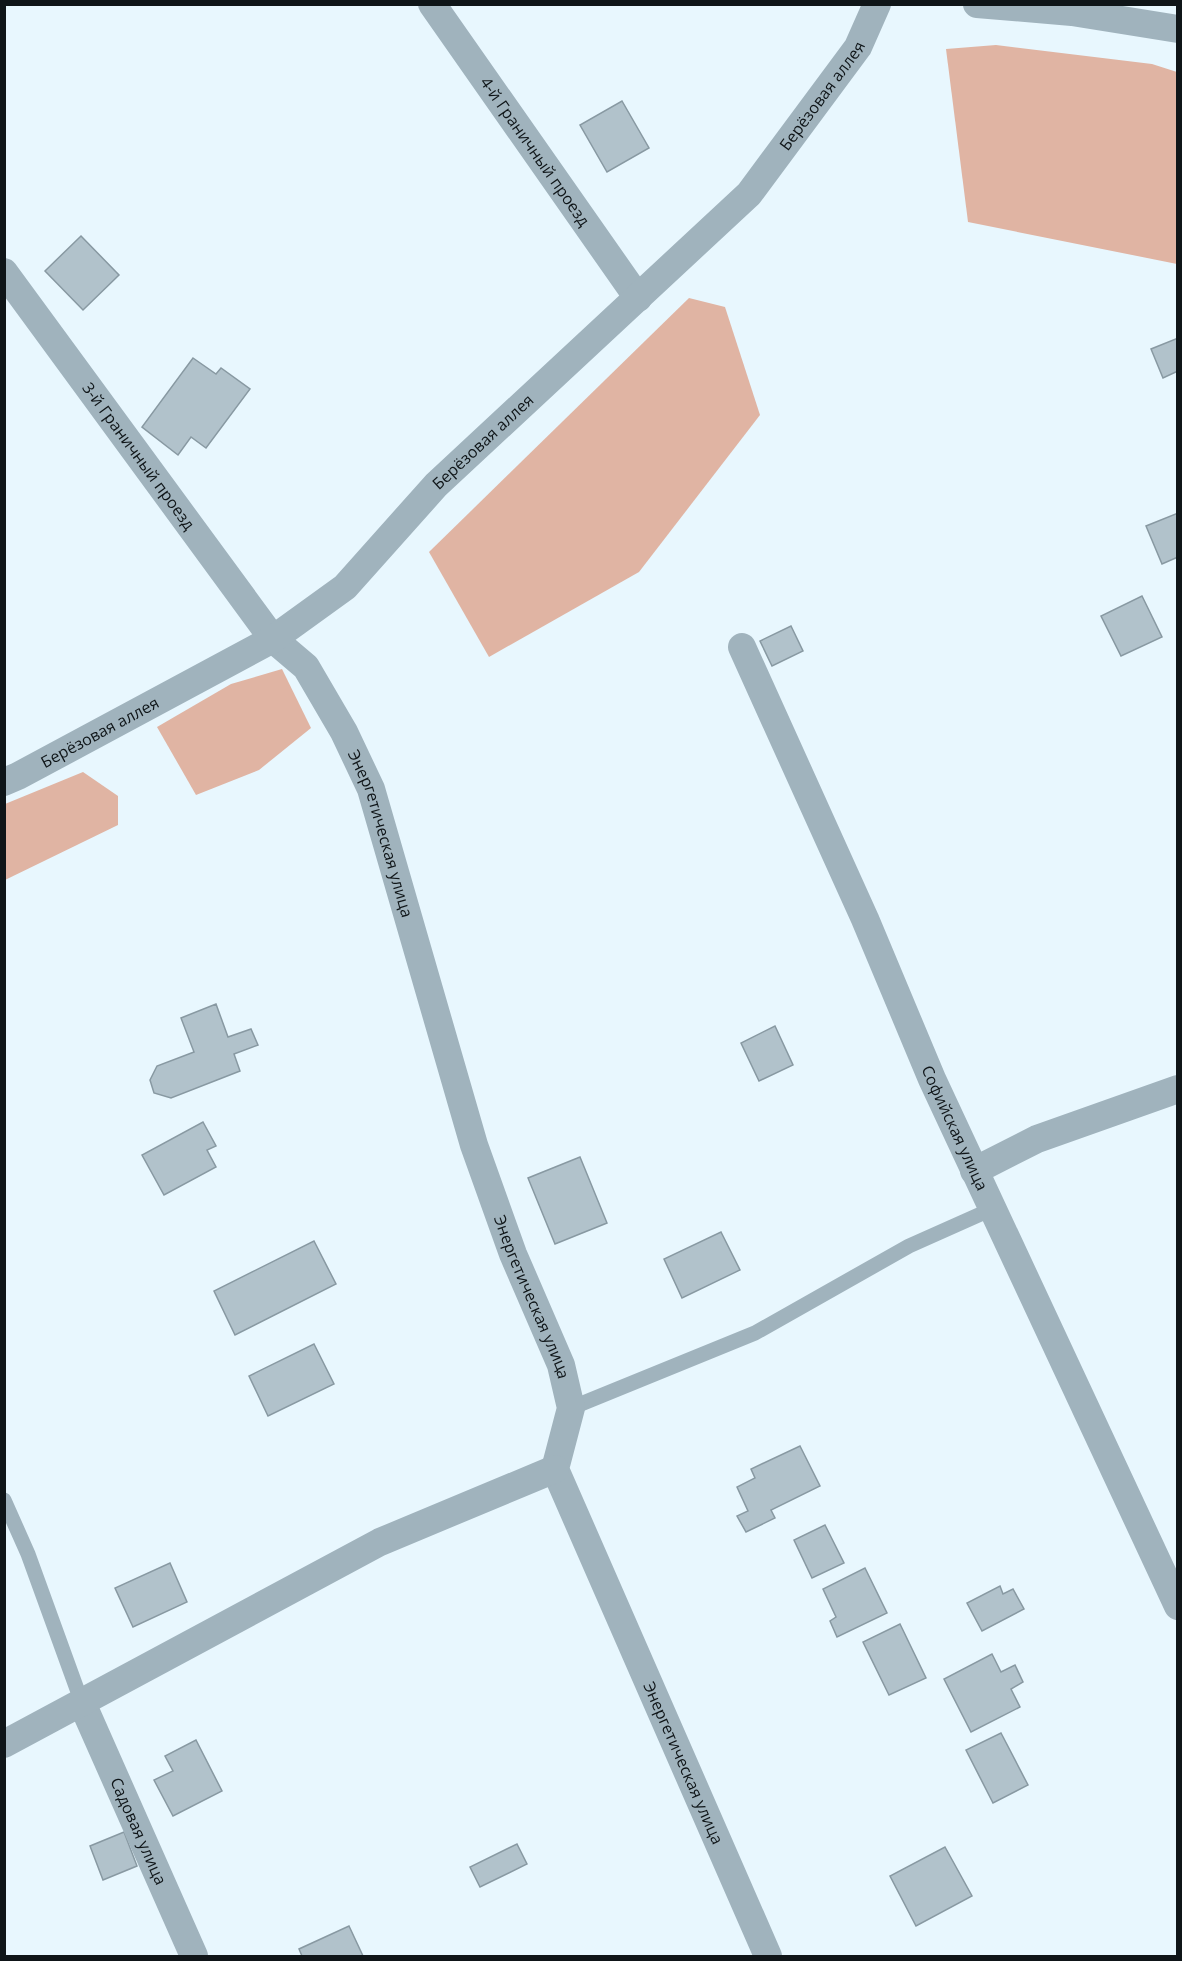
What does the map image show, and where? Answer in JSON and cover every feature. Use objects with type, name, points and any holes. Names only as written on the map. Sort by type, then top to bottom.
[{"type":"street","name":"4-й Граничный проезд","points":[[432,4],[638,298]]},
{"type":"street","name":"Берёзовая аллея","points":[[4,782],[273,639],[345,587],[436,485],[749,194],[858,47],[878,4]]},
{"type":"street","points":[[977,4],[1072,12],[1178,29]]},
{"type":"street","name":"3-й Граничный проезд","points":[[4,272],[273,639]]},
{"type":"street","name":"Энергетическая улица","points":[[273,639],[306,667],[344,732],[371,789],[474,1145],[513,1254],[561,1365],[571,1408],[555,1469],[768,1956]]},
{"type":"street","name":"Софийская улица","points":[[742,646],[861,909],[932,1080],[1178,1606]]},
{"type":"street","points":[[974,1172],[1037,1139],[1178,1089]]},
{"type":"street","points":[[4,1744],[380,1542],[555,1469]]},
{"type":"street","name":"Садовая улица","points":[[82,1703],[195,1956]]},
{"type":"lane","points":[[571,1408],[755,1333],[909,1246],[992,1209]]},
{"type":"lane","points":[[4,1500],[28,1554],[82,1703]]},
{"type":"shaded area","points":[[996,45],[1152,64],[1177,72],[1177,264],[968,222],[946,49]]},
{"type":"shaded area","points":[[689,298],[725,307],[760,415],[639,572],[489,657],[429,552]]},
{"type":"shaded area","points":[[282,669],[311,728],[259,770],[196,795],[157,727],[231,684]]},
{"type":"shaded area","points":[[83,772],[118,796],[118,825],[5,880],[5,804]]},
{"type":"building","points":[[622,101],[649,148],[607,172],[580,125]]},
{"type":"building","points":[[81,236],[119,275],[83,310],[45,271]]},
{"type":"building","points":[[1178,338],[1178,371],[1163,378],[1151,349]]},
{"type":"building","points":[[193,358],[216,374],[221,368],[250,389],[206,448],[191,437],[178,455],[142,427]]},
{"type":"building","points":[[1178,513],[1178,557],[1162,564],[1146,526]]},
{"type":"building","points":[[1142,596],[1162,637],[1121,656],[1101,616]]},
{"type":"building","points":[[791,626],[803,651],[772,666],[760,641]]},
{"type":"building","points":[[216,1004],[228,1037],[251,1029],[258,1045],[234,1054],[240,1071],[171,1098],[154,1093],[150,1080],[157,1066],[194,1052],[181,1018]]},
{"type":"building","points":[[775,1026],[793,1065],[759,1081],[741,1043]]},
{"type":"building","points":[[203,1122],[216,1146],[207,1150],[216,1167],[164,1195],[142,1155]]},
{"type":"building","points":[[580,1157],[607,1223],[555,1244],[528,1178]]},
{"type":"building","points":[[721,1232],[740,1270],[682,1298],[664,1259]]},
{"type":"building","points":[[314,1241],[336,1284],[235,1335],[214,1291]]},
{"type":"building","points":[[314,1344],[334,1384],[268,1416],[249,1376]]},
{"type":"building","points":[[800,1446],[820,1486],[771,1510],[775,1518],[746,1532],[737,1516],[748,1511],[737,1487],[755,1478],[751,1469]]},
{"type":"building","points":[[825,1525],[844,1563],[812,1578],[794,1540]]},
{"type":"building","points":[[170,1563],[187,1602],[133,1627],[115,1588]]},
{"type":"building","points":[[865,1568],[887,1613],[837,1637],[830,1621],[836,1617],[823,1589]]},
{"type":"building","points":[[1000,1586],[1003,1594],[1013,1589],[1024,1609],[982,1631],[967,1603]]},
{"type":"building","points":[[900,1624],[926,1678],[889,1695],[863,1642]]},
{"type":"building","points":[[992,1654],[1001,1672],[1015,1665],[1023,1682],[1011,1689],[1020,1707],[971,1732],[944,1679]]},
{"type":"building","points":[[1001,1733],[1028,1785],[993,1803],[966,1750]]},
{"type":"building","points":[[196,1740],[222,1791],[173,1816],[154,1780],[173,1771],[165,1756]]},
{"type":"building","points":[[124,1832],[137,1866],[103,1880],[90,1846]]},
{"type":"building","points":[[517,1844],[527,1864],[480,1887],[470,1867]]},
{"type":"building","points":[[945,1847],[972,1896],[916,1926],[890,1876]]},
{"type":"building","points":[[349,1926],[363,1956],[302,1956],[299,1949]]}]
